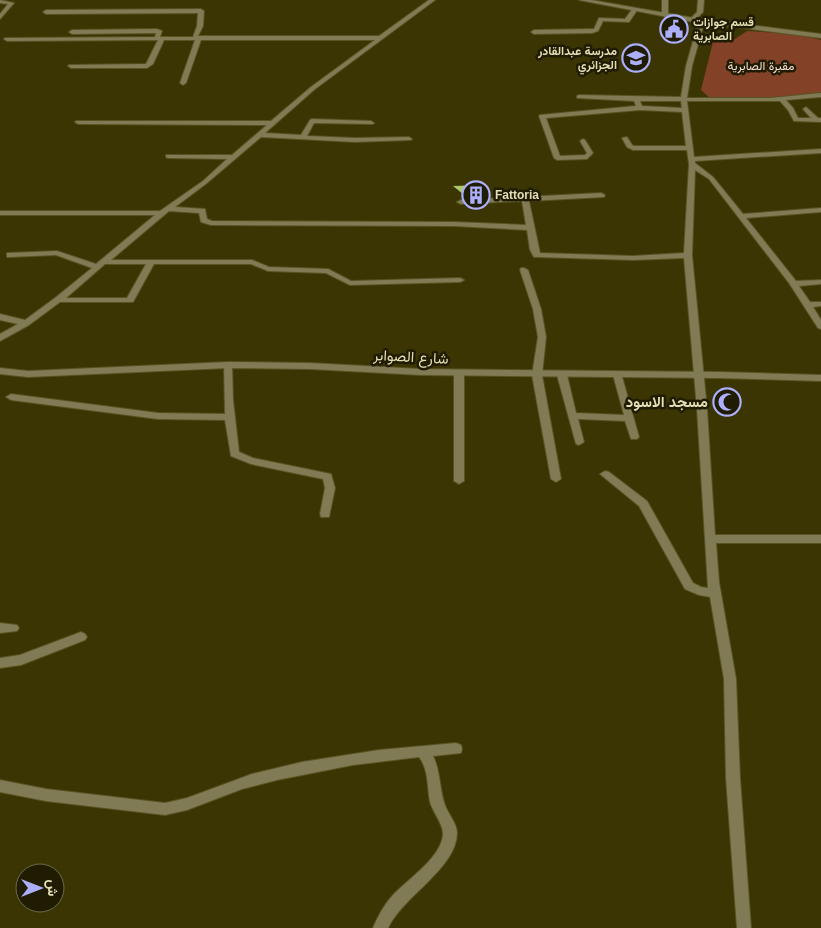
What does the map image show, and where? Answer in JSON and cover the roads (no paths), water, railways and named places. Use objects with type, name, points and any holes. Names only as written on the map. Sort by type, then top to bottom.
[{"type":"street","points":[[0,338],[26,323],[58,300],[234,156],[313,88],[432,0]]},
{"type":"street","points":[[582,0],[694,20],[821,36]]},
{"type":"street","points":[[665,0],[665,15]]},
{"type":"street","points":[[694,20],[700,12],[701,0]]},
{"type":"street","points":[[0,1],[11,3],[0,16]]},
{"type":"street","points":[[534,32],[592,32],[596,30],[601,19],[627,21],[635,9]]},
{"type":"street","points":[[46,12],[201,11],[197,38],[183,83]]},
{"type":"street","points":[[694,20],[700,27],[686,82],[684,100],[691,162],[688,254],[692,319],[699,375],[714,593],[730,679],[733,778],[744,928]]},
{"type":"street","points":[[71,66],[147,66],[150,64],[160,38],[157,31],[72,32]]},
{"type":"street","points":[[6,39],[381,38]]},
{"type":"street","points":[[579,97],[618,96],[636,99],[781,100],[821,96]]},
{"type":"street","points":[[636,99],[640,108]]},
{"type":"street","points":[[781,100],[791,109],[796,120],[819,120]]},
{"type":"street","points":[[583,141],[590,153],[587,157],[557,158],[542,116],[640,108],[684,110]]},
{"type":"street","points":[[806,109],[819,120]]},
{"type":"street","points":[[303,138],[312,121],[324,119],[371,123]]},
{"type":"street","points":[[78,122],[272,123]]},
{"type":"street","points":[[378,131],[379,140]]},
{"type":"street","points":[[258,135],[303,138],[409,139]]},
{"type":"street","points":[[624,138],[630,147],[633,148],[690,148]]},
{"type":"street","points":[[691,162],[821,151]]},
{"type":"street","points":[[168,156],[234,156]]},
{"type":"street","points":[[691,162],[706,172],[741,216],[793,284],[821,326]]},
{"type":"street","points":[[461,202],[601,195]]},
{"type":"street","points":[[525,199],[534,250],[537,255],[633,258],[688,254]]},
{"type":"street","points":[[741,216],[821,210]]},
{"type":"street","points":[[0,213],[202,211],[204,220],[211,223],[454,224],[531,228]]},
{"type":"street","points":[[10,255],[58,253],[101,265],[252,262],[268,269],[328,272],[350,283],[460,280]]},
{"type":"street","points":[[58,300],[130,300],[150,264]]},
{"type":"street","points":[[524,270],[537,309],[542,337],[537,375],[556,478]]},
{"type":"street","points":[[793,284],[821,282]]},
{"type":"street","points":[[807,305],[821,304]]},
{"type":"street","points":[[0,317],[26,323]]},
{"type":"street","points":[[228,365],[228,400],[234,454],[240,458],[327,476],[330,488],[326,514]]},
{"type":"street","name":"شارع الصوابر","points":[[0,372],[28,374],[228,365],[310,366],[537,375],[699,375],[821,378]]},
{"type":"street","points":[[459,373],[459,481]]},
{"type":"street","points":[[562,375],[579,442]]},
{"type":"street","points":[[618,375],[634,437]]},
{"type":"street","points":[[11,398],[158,416],[231,417]]},
{"type":"street","points":[[572,416],[629,418]]},
{"type":"street","points":[[605,474],[642,504],[689,586],[699,591],[714,593]]},
{"type":"street","points":[[710,539],[821,539]]},
{"type":"street","points":[[0,628],[13,628]]},
{"type":"street","points":[[0,663],[21,660],[80,637]]},
{"type":"street","points":[[0,786],[46,794],[165,809],[180,806],[251,781],[289,771],[389,754],[456,749]]},
{"type":"street","points":[[380,928],[384,914],[406,889],[440,861],[449,843],[450,830],[439,808],[431,763],[422,751]]},
{"type":"place","name":"قسم جوازات الصابرية","points":[[674,29]]},
{"type":"place","name":"مدرسة عبدالقادر الجزائري","points":[[636,58]]},
{"type":"place","name":"Fattoria","points":[[476,195]]},
{"type":"place","name":"مسجد الاسود","points":[[727,402]]},
{"type":"park label","name":"مقبرة الصابرية","points":[[761,66]]}]
